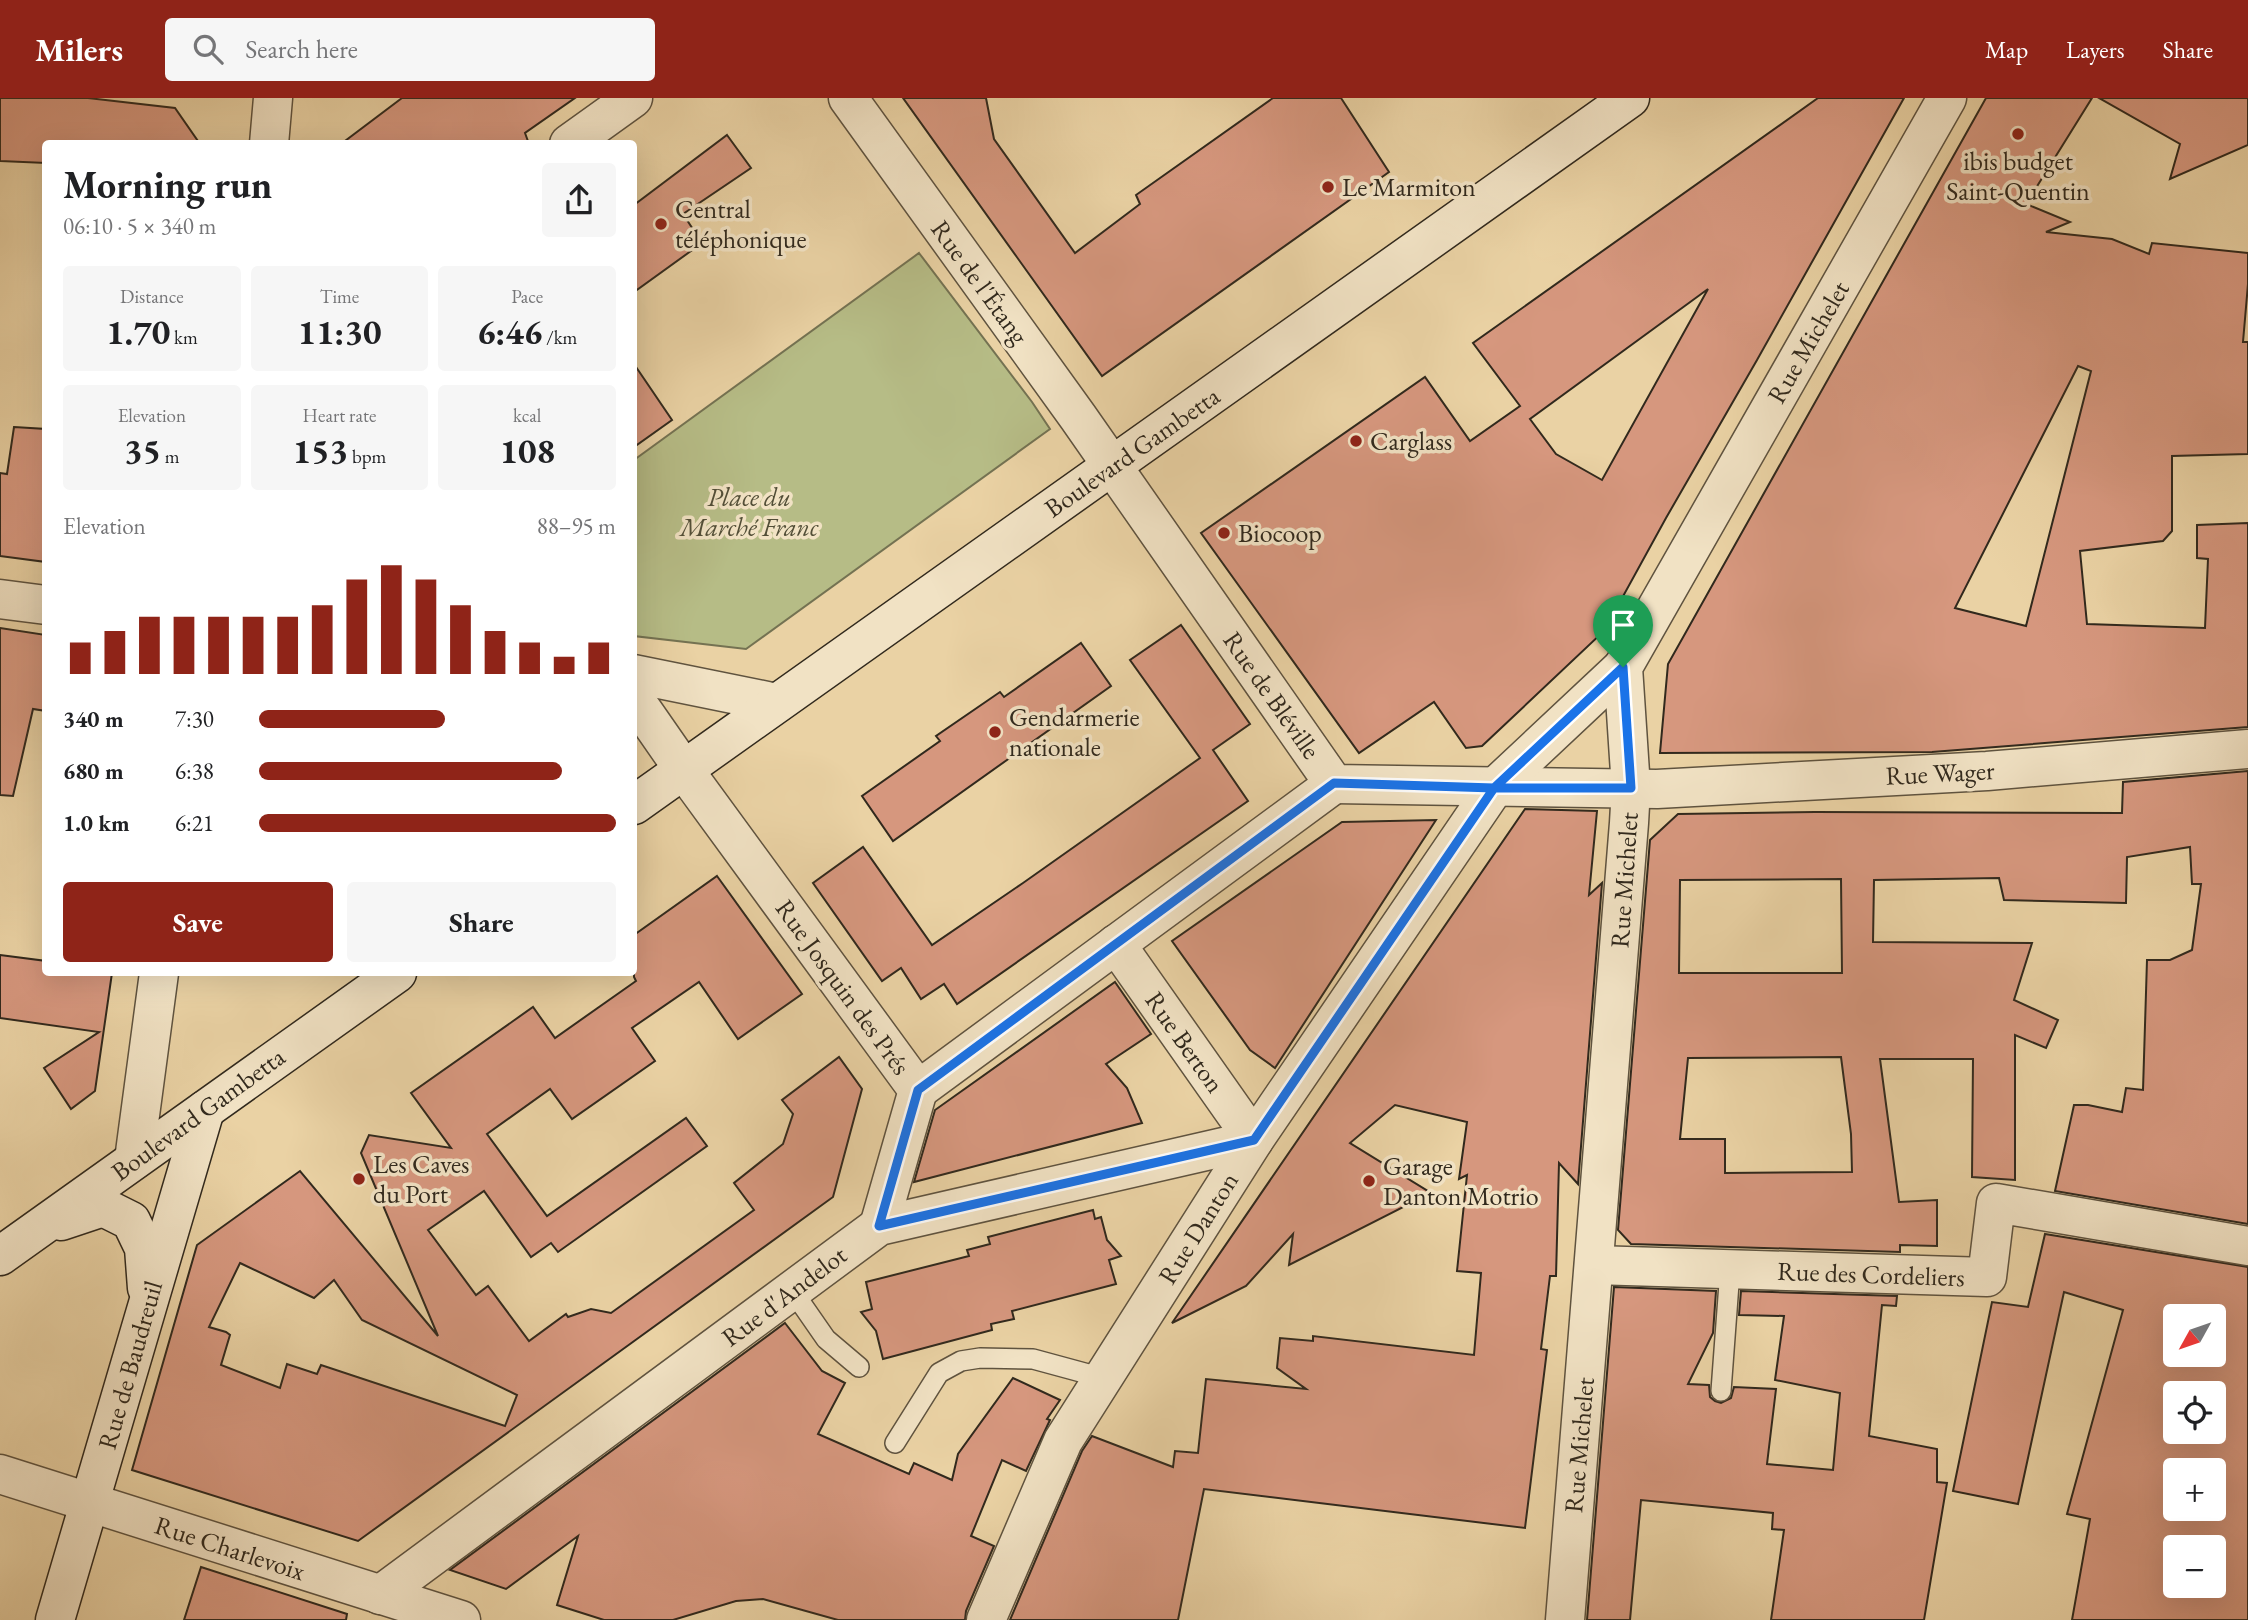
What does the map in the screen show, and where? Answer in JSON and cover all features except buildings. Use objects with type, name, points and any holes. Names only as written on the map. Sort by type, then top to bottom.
[{"type":"street","points":[[575,140],[634,98]]},
{"type":"street","name":"Rue de l'Étang","points":[[848,98],[1112,466]]},
{"type":"street","name":"Boulevard Gambetta","points":[[637,803],[1630,98]]},
{"type":"street","name":"Rue Michelet","points":[[1565,1620],[1631,788],[1623,667],[1947,98]]},
{"type":"street","points":[[269,99],[269,140]]},
{"type":"street","name":"Rue de Bléville","points":[[1112,466],[1334,783],[1494,788],[1631,788]]},
{"type":"street","points":[[0,599],[42,604]]},
{"type":"street","name":"Rue Danton","points":[[986,1620],[1063,1441],[1254,1140],[1494,788],[1623,667]]},
{"type":"street","points":[[637,675],[778,703]]},
{"type":"street","name":"Rue Josquin des Prés","points":[[637,702],[918,1090],[879,1226]]},
{"type":"street","name":"Rue Wager","points":[[1631,788],[1657,789],[1987,771],[2248,749]]},
{"type":"street","points":[[918,1090],[1334,783]]},
{"type":"street","name":"Rue Berton","points":[[1116,944],[1254,1140]]},
{"type":"street","points":[[134,1160],[159,976]]},
{"type":"street","name":"Boulevard Gambetta","points":[[0,1256],[393,976]]},
{"type":"street","name":"Rue de Baudreuil","points":[[55,1620],[205,1110]]},
{"type":"street","name":"Rue d'Andelot","points":[[380,1595],[879,1226],[1254,1140]]},
{"type":"street","name":"Rue des Cordeliers","points":[[1594,1265],[1987,1277],[1996,1203],[2248,1246]]},
{"type":"street","points":[[42,1226],[103,1207],[131,1221],[144,1248],[148,1304]]},
{"type":"street","name":"Rue Charlevoix","points":[[0,1474],[461,1620]]},
{"type":"lane","points":[[1721,1391],[1730,1270]]},
{"type":"lane","points":[[792,1290],[826,1339],[859,1367]]},
{"type":"lane","points":[[895,1443],[939,1373],[961,1361],[980,1358],[1033,1359],[1103,1378]]},
{"type":"green space","name":"Place du Marché Franc","points":[[919,253],[1050,429],[746,649],[637,636],[637,458]]},
{"type":"place","name":"ibis budget Saint-Quentin","points":[[2018,134]]},
{"type":"place","name":"Le Marmiton","points":[[1328,187]]},
{"type":"place","name":"Central téléphonique","points":[[661,224]]},
{"type":"place","name":"Carglass","points":[[1356,441]]},
{"type":"place","name":"Biocoop","points":[[1224,533]]},
{"type":"place","name":"Gendarmerie nationale","points":[[995,732]]},
{"type":"place","name":"Les Caves du Port","points":[[359,1179]]},
{"type":"place","name":"Garage Danton Motrio","points":[[1369,1181]]},
{"type":"route","points":[[1623,667],[1494,788],[1254,1140],[879,1226],[918,1090],[1334,783],[1494,788],[1631,788],[1623,667]]}]
